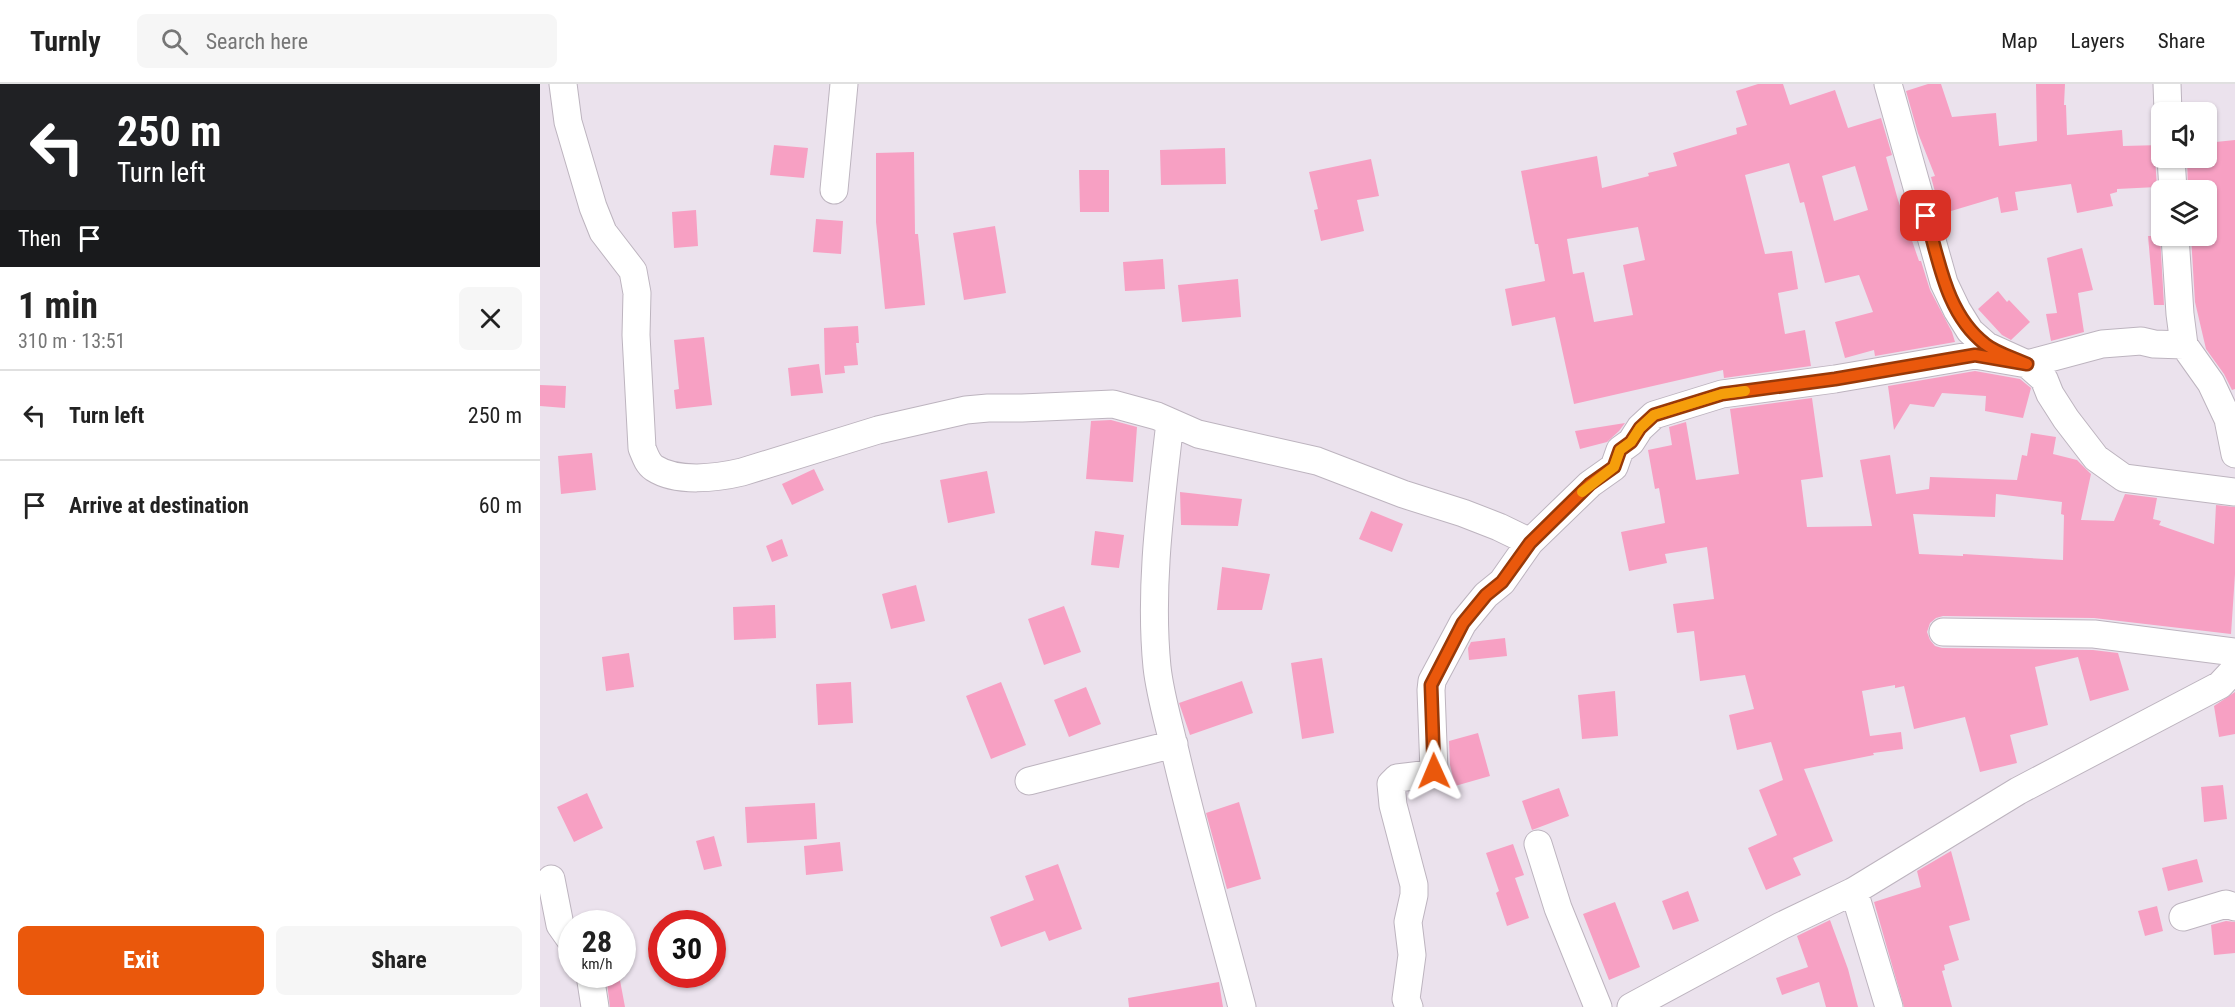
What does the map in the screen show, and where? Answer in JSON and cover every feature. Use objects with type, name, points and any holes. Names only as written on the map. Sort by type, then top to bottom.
[{"type":"street","points":[[563,84],[568,122],[593,207],[603,232],[633,271],[637,293],[636,334],[642,448],[646,459],[653,467],[664,472],[696,479],[719,477],[878,430],[966,410],[1113,404],[1157,416],[1198,434],[1290,453],[1326,464],[1403,494],[1463,513],[1499,527],[1530,543]]},
{"type":"street","points":[[834,190],[844,84]]},
{"type":"street","points":[[1888,84],[1944,283],[1956,310],[1970,331],[1987,346],[2027,364],[2044,379],[2050,394],[2066,419],[2096,458],[2124,478],[2235,492]]},
{"type":"street","points":[[2167,84],[2168,102]]},
{"type":"street","points":[[2176,246],[2184,345],[2211,383],[2228,419],[2235,454]]},
{"type":"street","points":[[1409,1007],[1407,999],[1412,955],[1408,922],[1414,885],[1393,805],[1391,784],[1397,778],[1430,774],[1434,771],[1432,681],[1463,623],[1486,595],[1502,582],[1530,543],[1590,484],[1614,467],[1620,450],[1631,442],[1640,428],[1654,415],[1722,394],[1835,379],[1975,355],[2027,364],[2102,344],[2141,341],[2184,345]]},
{"type":"street","points":[[1170,422],[1157,535],[1155,594],[1157,666],[1192,828],[1212,890],[1242,1007]]},
{"type":"street","points":[[1943,632],[2094,634],[2235,652]]},
{"type":"street","points":[[1631,1007],[1781,926],[1854,891],[2018,791],[2220,684],[2235,669]]},
{"type":"street","points":[[1029,781],[1174,744]]},
{"type":"street","points":[[1538,844],[1558,908],[1598,1007]]},
{"type":"street","points":[[551,879],[558,915]]},
{"type":"street","points":[[1854,891],[1889,1007]]},
{"type":"street","points":[[2183,917],[2226,904],[2235,907]]},
{"type":"street","points":[[592,988],[596,1007]]},
{"type":"building","points":[[1758,84],[1783,84],[1790,105],[1835,90],[1848,128],[1881,118],[1892,155],[1886,157],[1898,200],[1930,290],[1955,342],[1875,356],[1874,350],[1845,358],[1835,322],[1873,312],[1859,275],[1825,283],[1804,202],[1800,203],[1789,163],[1745,175],[1765,254],[1792,251],[1798,289],[1778,293],[1785,334],[1805,330],[1811,366],[1724,378],[1723,370],[1574,404],[1555,317],[1512,326],[1505,289],[1545,281],[1538,244],[1535,244],[1521,171],[1597,156],[1602,188],[1677,166],[1673,153],[1737,134],[1736,128],[1747,125],[1736,91]],"holes":[[[1855,166],[1868,210],[1834,221],[1822,176]],[[1638,227],[1645,260],[1623,265],[1633,315],[1594,322],[1584,272],[1573,274],[1567,239]]]},
{"type":"building","points":[[1928,84],[1941,84],[1952,117],[1996,113],[1999,146],[2037,141],[2036,84],[2065,84],[2064,105],[2066,105],[2067,135],[2122,130],[2123,146],[2151,145],[2151,168],[2156,168],[2157,180],[2151,180],[2151,187],[2117,189],[2117,192],[2110,194],[2113,206],[2077,213],[2071,184],[2015,192],[2018,210],[2001,213],[1998,197],[1941,214],[1931,177],[1935,176],[1918,133],[1906,91]]},
{"type":"building","points":[[2235,140],[2235,389],[2232,390],[2224,374],[2206,349],[2195,302],[2192,246],[2217,246],[2217,180],[2188,180],[2187,168],[2217,168],[2217,142]]},
{"type":"building","points":[[774,145],[808,148],[804,178],[770,175]]},
{"type":"building","points":[[1225,148],[1226,184],[1161,185],[1160,150]]},
{"type":"building","points":[[914,152],[915,234],[918,234],[925,305],[885,309],[876,222],[876,153]]},
{"type":"building","points":[[1371,159],[1379,196],[1357,200],[1364,231],[1321,241],[1314,210],[1318,209],[1309,172]]},
{"type":"building","points":[[1079,170],[1109,170],[1109,212],[1080,212]]},
{"type":"building","points":[[696,210],[698,246],[674,248],[672,212]]},
{"type":"building","points":[[816,219],[843,221],[841,254],[813,252]]},
{"type":"building","points":[[995,226],[1006,293],[964,300],[953,233]]},
{"type":"building","points":[[2148,236],[2151,236],[2151,246],[2161,246],[2164,305],[2154,305]]},
{"type":"building","points":[[2082,248],[2093,290],[2078,293],[2084,332],[2051,341],[2046,314],[2057,313],[2047,258]]},
{"type":"building","points":[[1163,259],[1165,289],[1125,291],[1123,262]]},
{"type":"building","points":[[1238,279],[1241,317],[1182,322],[1178,285]]},
{"type":"building","points":[[1998,291],[2030,322],[2011,340],[2002,335],[1978,309]]},
{"type":"building","points":[[858,326],[859,343],[856,343],[858,365],[844,366],[845,373],[825,375],[824,328]]},
{"type":"building","points":[[704,337],[712,405],[676,409],[674,390],[679,389],[674,340]]},
{"type":"building","points":[[819,364],[823,393],[791,396],[788,368]]},
{"type":"building","points":[[1975,371],[2020,379],[2031,388],[2023,418],[1985,411],[1986,396],[1942,393],[1934,407],[1910,404],[1894,430],[1888,386]]},
{"type":"building","points":[[540,385],[566,386],[565,408],[540,406]]},
{"type":"building","points":[[1812,398],[1823,477],[1801,480],[1807,527],[1872,526],[1860,460],[1890,455],[1896,494],[1929,489],[1930,477],[2017,480],[2022,455],[2027,456],[2031,433],[2056,437],[2053,454],[2077,460],[2091,474],[2081,520],[2114,521],[2125,494],[2157,498],[2153,519],[2161,521],[2159,525],[2214,544],[2216,505],[2235,507],[2235,574],[2231,634],[2094,618],[1943,616],[1936,618],[1930,623],[1927,632],[1935,646],[1942,648],[2093,650],[2118,653],[2129,690],[2090,701],[2078,657],[2035,667],[2048,725],[2010,735],[2017,763],[1980,772],[1965,717],[1914,729],[1904,686],[1895,688],[1895,685],[1862,691],[1870,736],[1901,732],[1903,749],[1873,753],[1874,755],[1804,769],[1833,841],[1793,858],[1801,875],[1766,890],[1748,848],[1777,835],[1759,790],[1783,780],[1771,742],[1737,750],[1729,715],[1754,709],[1745,675],[1700,681],[1694,631],[1677,633],[1673,604],[1714,599],[1707,547],[1665,554],[1667,563],[1629,571],[1621,532],[1665,523],[1659,488],[1655,489],[1648,450],[1672,445],[1669,427],[1686,422],[1696,480],[1739,474],[1730,409]],"holes":[[[1996,494],[2062,502],[2063,560],[1963,554],[1963,556],[1919,554],[1913,514],[1995,517]]]},
{"type":"building","points":[[1111,420],[1137,427],[1133,482],[1086,479],[1091,421]]},
{"type":"building","points":[[1625,423],[1607,442],[1580,449],[1575,431]]},
{"type":"building","points":[[592,453],[596,490],[561,494],[558,456]]},
{"type":"building","points":[[814,469],[824,490],[792,505],[782,484]]},
{"type":"building","points":[[987,471],[995,513],[948,523],[940,480]]},
{"type":"building","points":[[1180,492],[1242,499],[1238,526],[1181,525]]},
{"type":"building","points":[[1371,511],[1403,524],[1392,552],[1359,539]]},
{"type":"building","points":[[1095,531],[1124,535],[1119,568],[1091,565]]},
{"type":"building","points":[[782,539],[788,556],[772,562],[766,546]]},
{"type":"building","points":[[1222,567],[1270,574],[1262,610],[1217,610]]},
{"type":"building","points":[[916,585],[925,621],[891,629],[882,594]]},
{"type":"building","points":[[775,605],[776,638],[734,640],[733,607]]},
{"type":"building","points":[[1064,606],[1081,652],[1044,665],[1028,619]]},
{"type":"building","points":[[1505,638],[1507,656],[1469,660],[1468,648],[1471,642]]},
{"type":"building","points":[[629,653],[634,687],[606,691],[602,657]]},
{"type":"building","points":[[1322,658],[1334,733],[1302,739],[1291,663]]},
{"type":"building","points":[[1242,681],[1253,713],[1190,735],[1179,703]]},
{"type":"building","points":[[851,682],[853,723],[818,725],[816,684]]},
{"type":"building","points":[[1001,682],[1026,745],[991,759],[966,696]]},
{"type":"building","points":[[1086,687],[1101,724],[1069,737],[1054,700]]},
{"type":"building","points":[[1615,691],[1618,736],[1582,739],[1578,695]]},
{"type":"building","points":[[2235,692],[2235,734],[2219,737],[2214,706]]},
{"type":"building","points":[[1478,733],[1490,776],[1455,786],[1450,765],[1449,741]]},
{"type":"building","points":[[2223,785],[2227,819],[2204,822],[2201,787]]},
{"type":"building","points":[[1559,788],[1569,816],[1532,830],[1522,801]]},
{"type":"building","points":[[587,793],[603,828],[574,842],[557,807]]},
{"type":"building","points":[[1239,802],[1261,879],[1227,889],[1206,813]]},
{"type":"building","points":[[815,803],[817,839],[747,843],[745,807]]},
{"type":"building","points":[[714,836],[722,866],[704,870],[696,841]]},
{"type":"building","points":[[840,842],[843,871],[806,875],[804,846]]},
{"type":"building","points":[[1513,844],[1524,875],[1515,878],[1529,918],[1507,926],[1496,893],[1499,891],[1486,853]]},
{"type":"building","points":[[1951,851],[1970,920],[1949,926],[1959,960],[1944,965],[1945,970],[1942,971],[1952,1007],[1904,1007],[1874,902],[1921,887],[1917,871]]},
{"type":"building","points":[[2197,859],[2203,882],[2168,891],[2162,868]]},
{"type":"building","points":[[1058,864],[1082,929],[1049,941],[1045,931],[1001,947],[990,917],[1034,900],[1025,876]]},
{"type":"building","points":[[1688,891],[1699,921],[1673,930],[1662,901]]},
{"type":"building","points":[[1615,902],[1640,967],[1609,980],[1583,914]]},
{"type":"building","points":[[2157,906],[2163,931],[2145,936],[2138,911]]},
{"type":"building","points":[[1830,920],[1848,969],[1858,1007],[1826,1007],[1819,982],[1782,995],[1776,978],[1808,967],[1797,936]]},
{"type":"building","points":[[2226,921],[2235,922],[2235,953],[2214,955],[2211,925]]},
{"type":"building","points":[[1219,982],[1223,1007],[1129,1007],[1128,998]]},
{"type":"building","points":[[608,988],[621,988],[625,1007],[610,1007]]},
{"type":"slow traffic","points":[[1582,492],[1614,467],[1620,450],[1631,442],[1640,428],[1654,415],[1722,394],[1745,391]]},
{"type":"route","points":[[1434,771],[1431,685],[1463,623],[1486,595],[1502,582],[1530,543],[1590,484],[1614,467],[1620,450],[1631,442],[1640,428],[1654,415],[1722,394],[1835,379],[1975,355],[2027,364],[1987,346],[1970,331],[1956,310],[1944,283],[1926,216]]}]
